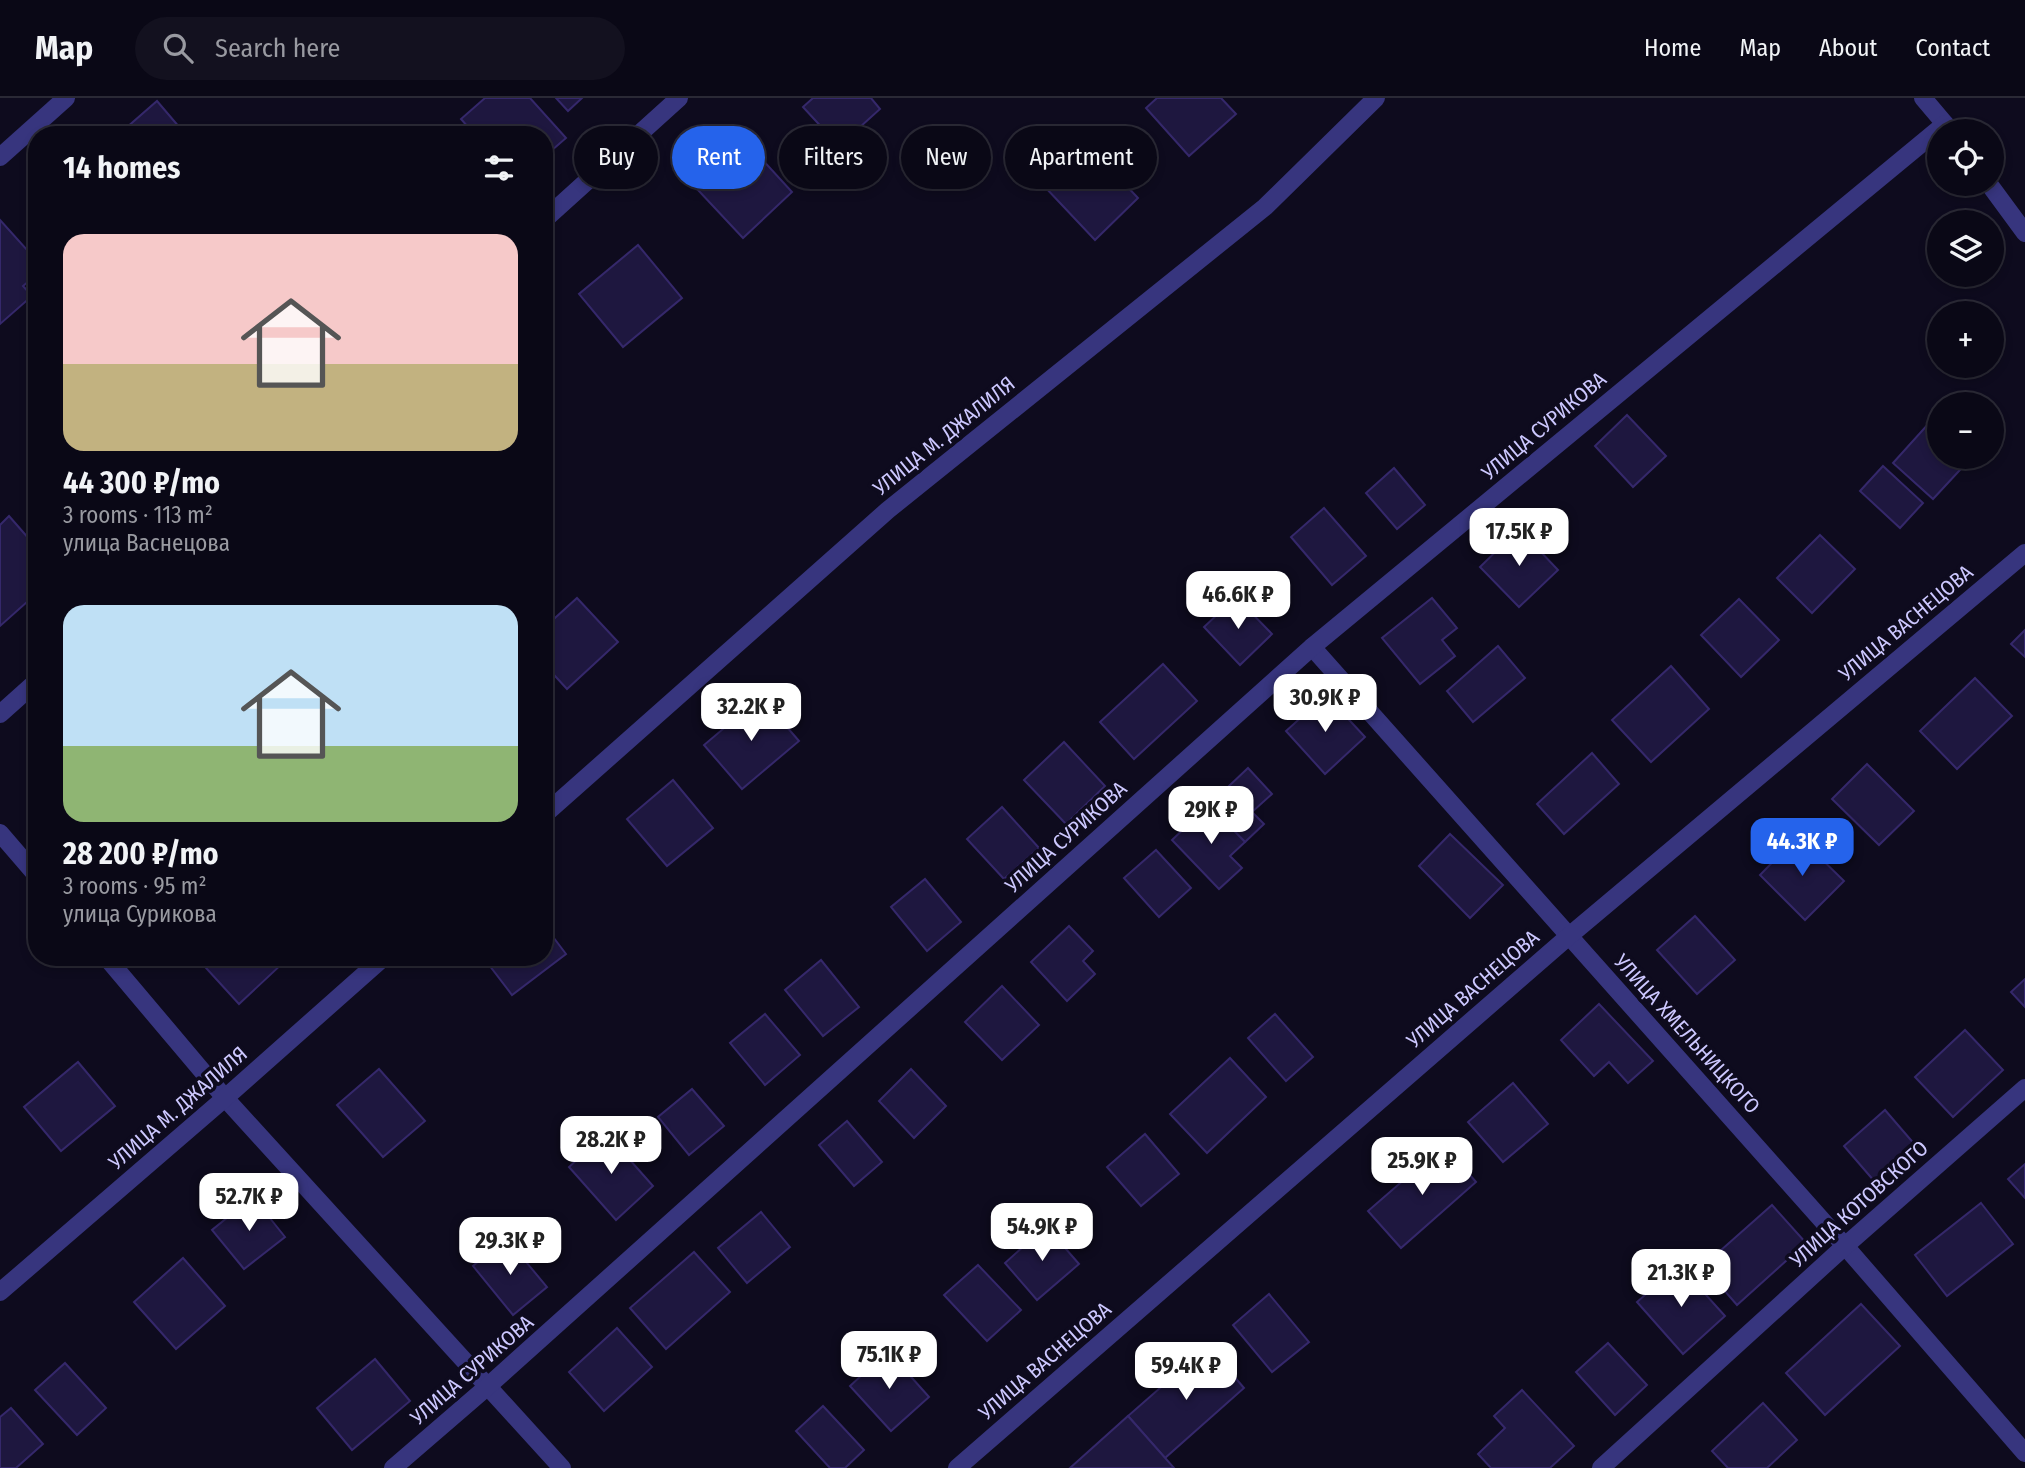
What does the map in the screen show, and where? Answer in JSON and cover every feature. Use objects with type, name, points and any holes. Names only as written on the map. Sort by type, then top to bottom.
[{"type":"street","points":[[35,126],[66,98]]},
{"type":"street","points":[[553,212],[678,98]]},
{"type":"street","name":"УЛИЦА М. ДЖАЛИЛЯ","points":[[553,807],[888,510],[1265,207],[1376,98]]},
{"type":"street","points":[[1923,98],[1940,119]]},
{"type":"street","points":[[0,157],[28,132]]},
{"type":"street","name":"УЛИЦА СУРИКОВА","points":[[393,1468],[488,1387],[1312,647],[1927,145]]},
{"type":"street","points":[[1998,196],[2025,233]]},
{"type":"street","name":"УЛИЦА ВАСНЕЦОВА","points":[[957,1468],[1569,936],[2025,553]]},
{"type":"street","name":"УЛИЦА ХМЕЛЬНИЦКОГО","points":[[1312,647],[2025,1453]]},
{"type":"street","points":[[0,714],[28,689]]},
{"type":"street","points":[[0,833],[28,866]]},
{"type":"street","points":[[114,966],[225,1098],[562,1468]]},
{"type":"street","name":"УЛИЦА М. ДЖАЛИЛЯ","points":[[0,1292],[374,966]]},
{"type":"street","name":"УЛИЦА КОТОВСКОГО","points":[[1601,1468],[1844,1246],[2025,1088]]},
{"type":"building","points":[[485,98],[530,98],[566,138],[553,149],[553,126],[467,126],[461,119]]},
{"type":"building","points":[[556,98],[582,98],[568,111]]},
{"type":"building","points":[[813,98],[871,98],[880,109],[861,126],[821,126],[803,107]]},
{"type":"building","points":[[1157,98],[1221,98],[1236,114],[1189,156],[1146,108]]},
{"type":"building","points":[[157,101],[178,126],[128,126]]},
{"type":"building","points":[[765,163],[779,178],[779,189],[789,189],[792,192],[743,238],[698,190],[765,189]]},
{"type":"building","points":[[1047,189],[1130,189],[1138,198],[1095,240]]},
{"type":"building","points":[[0,220],[28,251],[28,282],[23,286],[28,292],[28,300],[0,324]]},
{"type":"building","points":[[638,245],[682,298],[623,347],[579,294]]},
{"type":"building","points":[[1627,415],[1666,456],[1633,487],[1595,446]]},
{"type":"building","points":[[1927,425],[1927,469],[1961,469],[1933,499],[1893,463]]},
{"type":"building","points":[[1883,466],[1923,503],[1900,528],[1860,491]]},
{"type":"building","points":[[1394,468],[1425,505],[1397,529],[1366,493]]},
{"type":"building","points":[[1324,508],[1366,556],[1332,585],[1291,537]]},
{"type":"building","points":[[9,516],[28,538],[28,601],[0,626],[0,525]]},
{"type":"building","points":[[1519,529],[1558,570],[1519,607],[1480,567]]},
{"type":"building","points":[[1820,535],[1855,569],[1812,613],[1777,578]]},
{"type":"building","points":[[1236,597],[1272,634],[1240,665],[1204,627]]},
{"type":"building","points":[[577,598],[618,642],[567,689],[553,674],[553,620]]},
{"type":"building","points":[[1432,598],[1457,628],[1442,640],[1455,656],[1420,684],[1382,638]]},
{"type":"building","points":[[1739,599],[1779,640],[1741,677],[1701,635]]},
{"type":"building","points":[[2025,630],[2025,657],[2011,644]]},
{"type":"building","points":[[1498,646],[1525,678],[1473,722],[1447,691]]},
{"type":"building","points":[[1163,664],[1197,701],[1134,759],[1100,722]]},
{"type":"building","points":[[1671,666],[1709,709],[1651,762],[1612,720]]},
{"type":"building","points":[[1975,678],[2012,716],[1957,769],[1920,731]]},
{"type":"building","points":[[1326,695],[1365,737],[1325,774],[1286,731]]},
{"type":"building","points":[[761,697],[799,741],[742,789],[704,745]]},
{"type":"building","points":[[1064,742],[1105,786],[1066,824],[1024,780]]},
{"type":"building","points":[[1592,753],[1619,784],[1564,834],[1537,804]]},
{"type":"building","points":[[1867,764],[1914,811],[1879,845],[1832,799]]},
{"type":"building","points":[[1248,768],[1272,794],[1252,812],[1264,824],[1245,842],[1209,805]]},
{"type":"building","points":[[673,780],[713,828],[667,866],[627,819]]},
{"type":"building","points":[[1209,805],[1245,842],[1230,856],[1242,868],[1219,889],[1172,840]]},
{"type":"building","points":[[1002,807],[1039,848],[1004,879],[967,839]]},
{"type":"building","points":[[1450,834],[1503,885],[1470,918],[1419,866]]},
{"type":"building","points":[[1798,836],[1844,881],[1805,920],[1760,875]]},
{"type":"building","points":[[1156,850],[1191,888],[1159,917],[1124,878]]},
{"type":"building","points":[[925,879],[961,922],[927,951],[891,907]]},
{"type":"building","points":[[1695,916],[1735,960],[1697,994],[1657,950]]},
{"type":"building","points":[[1069,926],[1093,951],[1083,961],[1095,974],[1067,1001],[1031,962]]},
{"type":"building","points":[[553,937],[566,954],[553,964]]},
{"type":"building","points":[[821,960],[859,1007],[823,1036],[785,990]]},
{"type":"building","points":[[204,966],[280,966],[239,1004]]},
{"type":"building","points":[[490,966],[550,966],[512,995]]},
{"type":"building","points":[[2025,979],[2025,1007],[2011,992]]},
{"type":"building","points":[[1002,986],[1039,1025],[1002,1060],[965,1022]]},
{"type":"building","points":[[1599,1004],[1653,1061],[1628,1083],[1609,1062],[1594,1076],[1561,1040]]},
{"type":"building","points":[[765,1014],[800,1055],[765,1085],[730,1043]]},
{"type":"building","points":[[1275,1014],[1313,1057],[1286,1081],[1248,1038]]},
{"type":"building","points":[[1965,1030],[2003,1070],[1953,1117],[1915,1077]]},
{"type":"building","points":[[1230,1058],[1266,1097],[1207,1153],[1170,1114]]},
{"type":"building","points":[[78,1062],[115,1106],[61,1151],[24,1107]]},
{"type":"building","points":[[379,1069],[425,1121],[383,1157],[337,1105]]},
{"type":"building","points":[[911,1069],[946,1106],[914,1138],[879,1101]]},
{"type":"building","points":[[1513,1083],[1548,1124],[1503,1162],[1468,1122]]},
{"type":"building","points":[[692,1089],[724,1126],[689,1155],[658,1117]]},
{"type":"building","points":[[1885,1110],[1916,1146],[1875,1182],[1844,1146]]},
{"type":"building","points":[[847,1121],[882,1162],[854,1186],[819,1145]]},
{"type":"building","points":[[606,1133],[653,1186],[616,1220],[569,1167]]},
{"type":"building","points":[[1145,1134],[1179,1174],[1141,1206],[1107,1167]]},
{"type":"building","points":[[1444,1145],[1476,1182],[1401,1248],[1368,1211]]},
{"type":"building","points":[[2025,1164],[2025,1198],[2008,1179]]},
{"type":"building","points":[[253,1197],[285,1237],[244,1269],[212,1230]]},
{"type":"building","points":[[1981,1203],[2013,1244],[1947,1296],[1915,1255]]},
{"type":"building","points":[[1772,1205],[1806,1243],[1737,1305],[1703,1266]]},
{"type":"building","points":[[761,1212],[790,1247],[747,1283],[718,1248]]},
{"type":"building","points":[[1046,1226],[1079,1264],[1037,1300],[1005,1263]]},
{"type":"building","points":[[506,1238],[547,1287],[513,1315],[473,1266]]},
{"type":"building","points":[[694,1252],[730,1292],[666,1349],[630,1308]]},
{"type":"building","points":[[183,1258],[225,1306],[176,1349],[134,1302]]},
{"type":"building","points":[[978,1265],[1021,1310],[987,1341],[944,1295]]},
{"type":"building","points":[[1679,1265],[1725,1316],[1683,1354],[1637,1302]]},
{"type":"building","points":[[1269,1294],[1309,1342],[1272,1372],[1233,1325]]},
{"type":"building","points":[[1861,1304],[1900,1346],[1825,1415],[1786,1373]]},
{"type":"building","points":[[617,1328],[652,1367],[604,1411],[569,1372]]},
{"type":"building","points":[[1608,1343],[1647,1385],[1615,1415],[1576,1372]]},
{"type":"building","points":[[1208,1346],[1244,1388],[1165,1458],[1128,1416]]},
{"type":"building","points":[[888,1351],[929,1397],[891,1431],[850,1386]]},
{"type":"building","points":[[375,1359],[410,1401],[352,1450],[317,1408]]},
{"type":"building","points":[[65,1363],[106,1408],[77,1435],[35,1390]]},
{"type":"building","points":[[1522,1390],[1574,1446],[1550,1468],[1491,1468],[1478,1454],[1505,1428],[1494,1416]]},
{"type":"building","points":[[1763,1403],[1797,1440],[1767,1468],[1728,1468],[1712,1451]]},
{"type":"building","points":[[823,1406],[864,1450],[845,1468],[830,1468],[796,1431]]},
{"type":"building","points":[[11,1408],[43,1444],[16,1468],[0,1468],[0,1417]]},
{"type":"building","points":[[1128,1416],[1174,1468],[1070,1468]]}]
